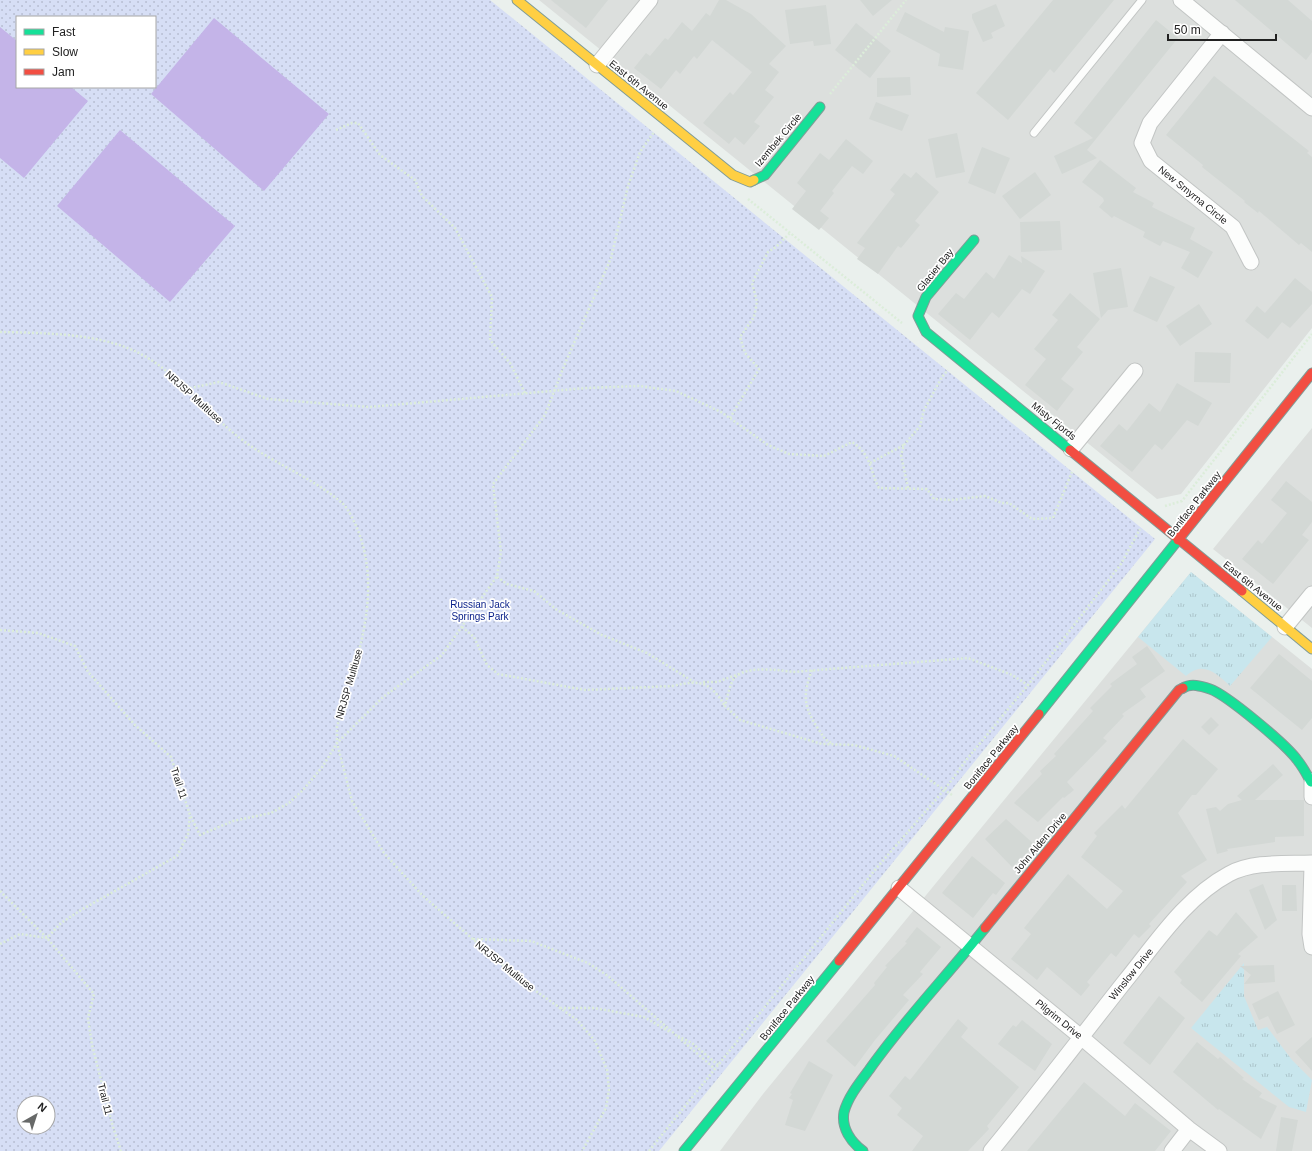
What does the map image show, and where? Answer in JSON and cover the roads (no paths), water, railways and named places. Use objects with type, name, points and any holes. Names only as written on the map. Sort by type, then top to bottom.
[{"type":"street","name":"East 6th Avenue","points":[[517,0],[733,175],[750,182]]},
{"type":"street","points":[[596,64],[650,0]]},
{"type":"street","points":[[1181,0],[1312,108]]},
{"type":"street","name":"New Smyrna Circle","points":[[1222,33],[1150,122],[1142,143],[1150,161],[1233,227],[1251,262]]},
{"type":"street","name":"Izembek Circle","points":[[750,182],[765,175],[820,107]]},
{"type":"street","name":"Glacier Bay","points":[[918,316],[926,297],[974,240]]},
{"type":"street","name":"Misty Fjords","points":[[918,316],[926,332],[1074,452],[1179,541]]},
{"type":"street","points":[[1074,452],[1135,371]]},
{"type":"street","name":"Boniface Parkway","points":[[684,1151],[966,805],[1179,541],[1312,373]]},
{"type":"street","name":"East 6th Avenue","points":[[1179,541],[1312,649]]},
{"type":"street","points":[[1285,627],[1312,594]]},
{"type":"street","name":"John Alden Drive","points":[[863,1151],[852,1142],[845,1128],[844,1113],[849,1100],[884,1048],[970,947],[1179,690],[1188,685],[1211,689],[1258,723],[1298,760],[1312,787]]},
{"type":"street","name":"Winslow Drive","points":[[991,1151],[1153,946],[1184,910],[1209,887],[1229,874],[1249,867],[1312,862]]},
{"type":"street","points":[[1312,866],[1310,934],[1312,947]]},
{"type":"street","name":"Pilgrim Drive","points":[[899,888],[1081,1037],[1190,1129],[1219,1151]]},
{"type":"street","points":[[1172,1151],[1190,1129]]},
{"type":"lane","points":[[1034,133],[1142,0]]},
{"type":"park label","name":"Russian Jack Springs Park","points":[[480,610]]}]
